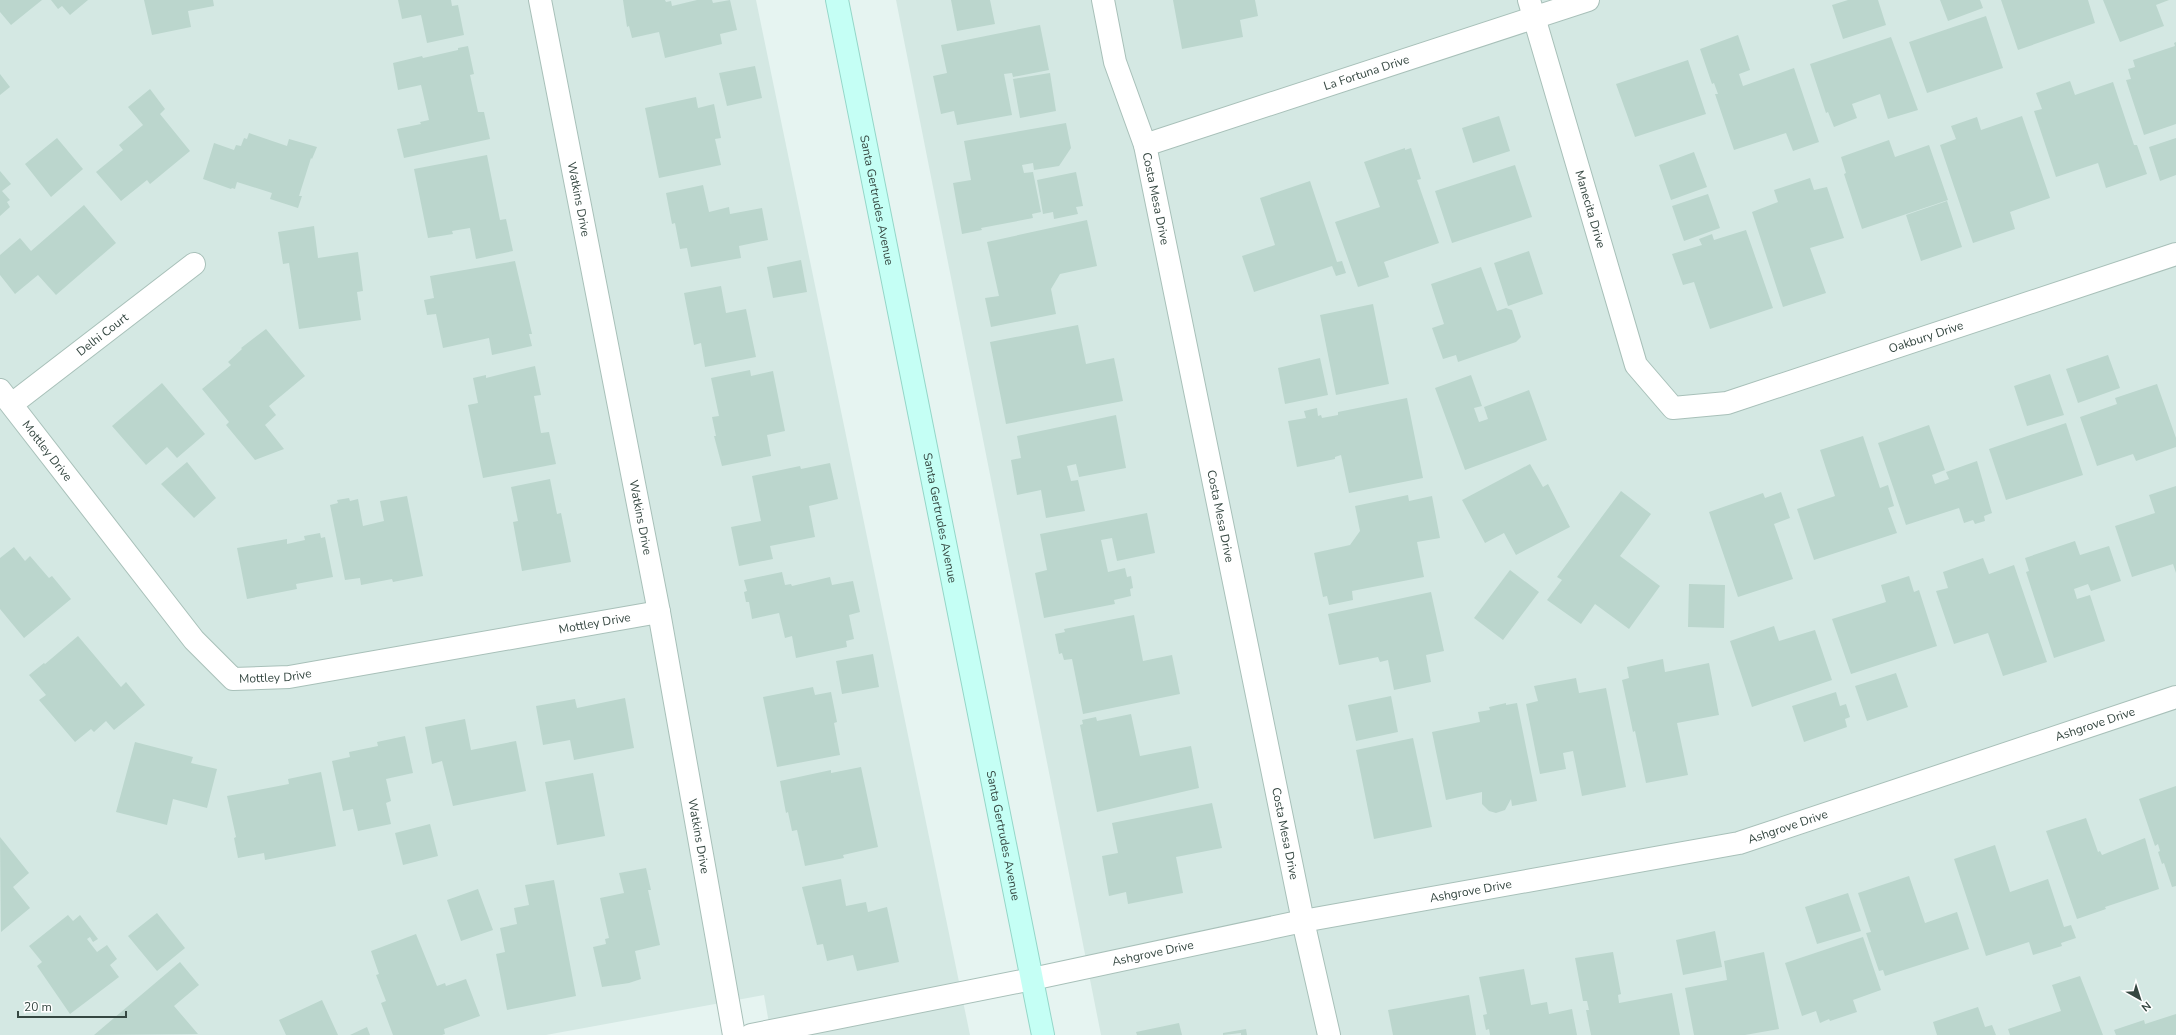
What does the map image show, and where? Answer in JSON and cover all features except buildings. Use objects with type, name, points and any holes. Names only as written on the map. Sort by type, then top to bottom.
[{"type":"main road","name":"Santa Gertrudes Avenue","points":[[837,0],[1043,1035]]},
{"type":"street","name":"Watkins Drive","points":[[540,0],[658,612],[734,1035]]},
{"type":"street","name":"Costa Mesa Drive","points":[[1103,0],[1115,62],[1145,145],[1303,921],[1330,1035]]},
{"type":"street","name":"La Fortuna Drive","points":[[1145,145],[1532,9],[1588,0]]},
{"type":"street","name":"Manecita Drive","points":[[1532,9],[1636,365],[1673,408]]},
{"type":"street","name":"Oakbury Drive","points":[[1673,408],[1727,403],[2176,254]]},
{"type":"street","name":"Delhi Court","points":[[6,397],[194,264]]},
{"type":"street","name":"Mottley Drive","points":[[6,397],[194,640],[233,679],[289,677],[658,612]]},
{"type":"street","name":"Ashgrove Drive","points":[[751,1035],[1032,979],[1303,921],[1740,843],[2176,697]]},
{"type":"shaded area","points":[[0,0],[756,0],[970,1035],[771,1035],[764,995],[546,1035],[0,1035]]},
{"type":"shaded area","points":[[896,0],[2176,0],[2176,1035],[1101,1035]]}]
